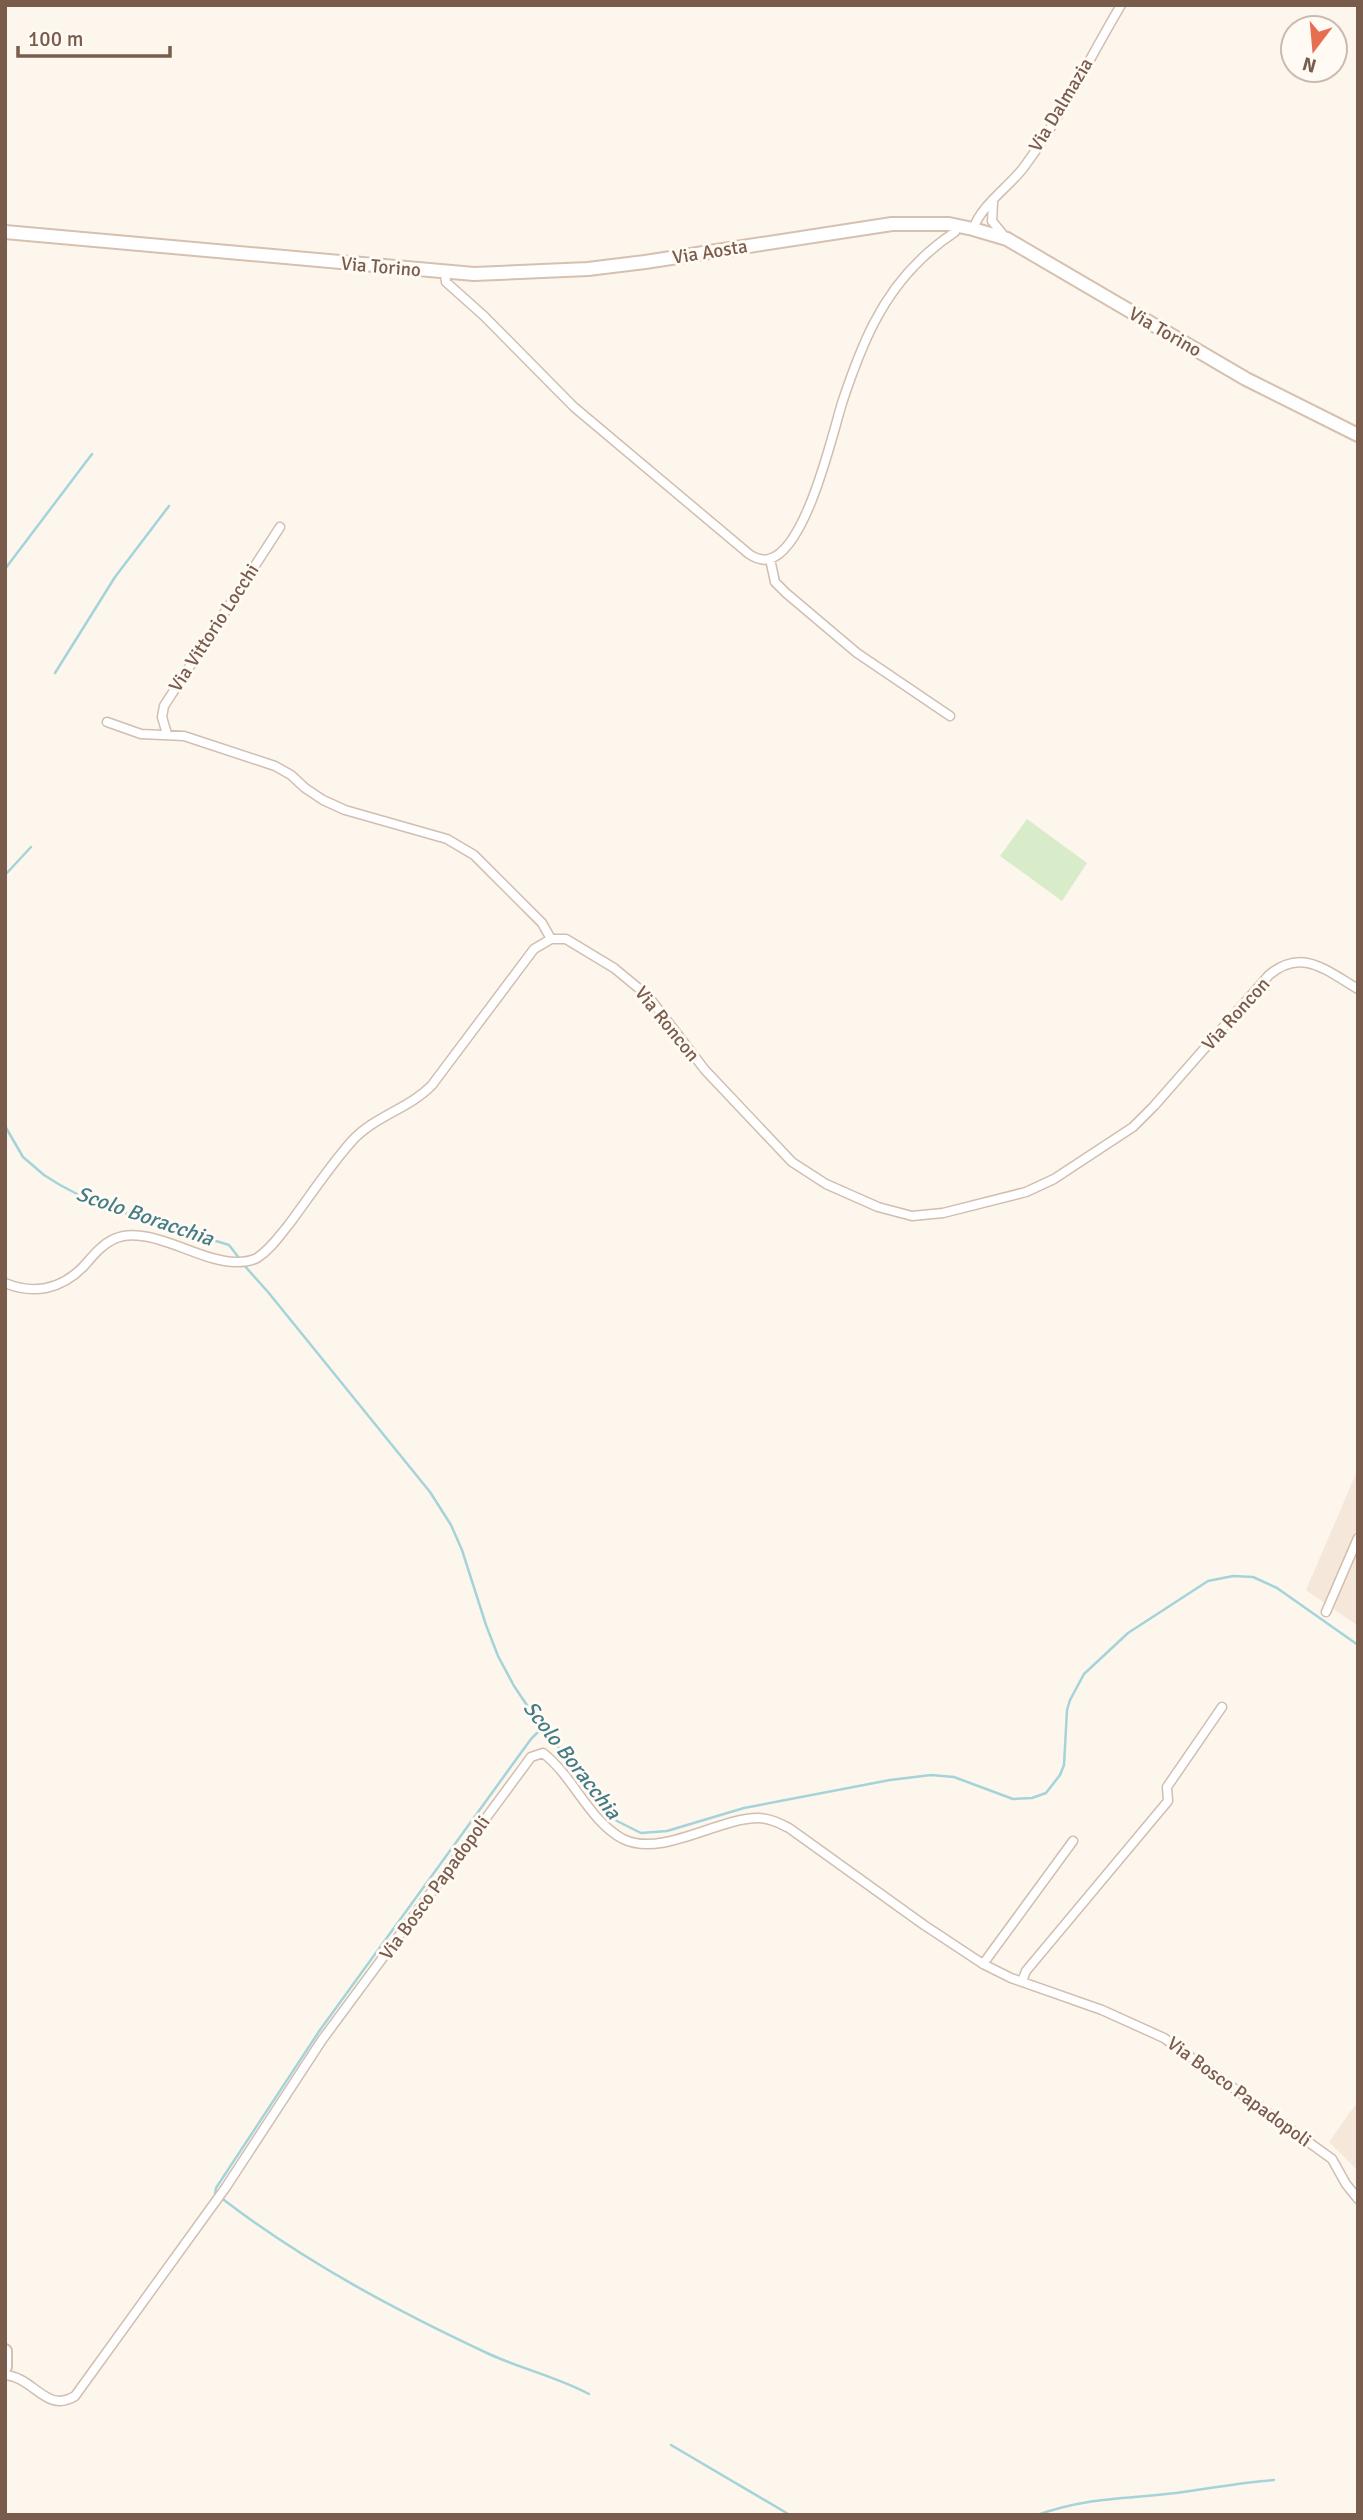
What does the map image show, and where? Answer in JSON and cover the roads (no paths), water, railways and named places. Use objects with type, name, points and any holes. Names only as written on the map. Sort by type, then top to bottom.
[{"type":"street","name":"Via Dalmazia","points":[[973,229],[994,199],[1023,169],[1041,142],[1121,5]]},
{"type":"street","points":[[994,199],[992,221],[1007,239]]},
{"type":"street","name":"Via Aosta","points":[[445,272],[506,273],[588,269],[892,224],[926,223],[973,229]]},
{"type":"street","points":[[950,716],[857,653],[786,593],[775,582],[770,559],[781,552],[790,541],[808,510],[844,398],[874,324],[903,278],[919,260],[955,232],[957,225]]},
{"type":"street","name":"Via Torino","points":[[973,229],[1007,239],[1246,379],[1358,435]]},
{"type":"street","name":"Via Torino","points":[[5,232],[445,272],[446,282],[575,407],[749,554],[757,559],[770,559]]},
{"type":"street","name":"Via Vittorio Locchi","points":[[167,734],[162,717],[164,706],[280,527]]},
{"type":"street","points":[[5,1283],[31,1289],[52,1287],[64,1282],[104,1245],[114,1239],[133,1235],[235,1263],[256,1259],[274,1243],[351,1142],[375,1121],[417,1099],[432,1085],[534,949],[551,939],[542,923],[474,855],[447,839],[345,810],[323,800],[275,766],[184,736],[141,734],[107,722]]},
{"type":"street","name":"Via Roncon","points":[[551,939],[566,940],[586,951],[632,981],[649,996],[705,1070],[802,1170],[855,1197],[912,1216],[943,1213],[1033,1189],[1054,1179],[1133,1127],[1269,975],[1287,964],[1308,962],[1358,989]]},
{"type":"street","points":[[1326,1612],[1358,1538]]},
{"type":"street","points":[[1022,1981],[1026,1971],[1168,1801],[1167,1787],[1222,1707]]},
{"type":"street","name":"Via Bosco Papadopoli","points":[[5,2375],[22,2380],[57,2402],[65,2403],[75,2396],[226,2187],[322,2040],[531,1757],[544,1753],[552,1759],[604,1824],[624,1839],[665,1843],[736,1821],[759,1818],[772,1820],[789,1828],[924,1925],[984,1964],[1102,2010],[1164,2038],[1332,2159],[1358,2199]]},
{"type":"street","points":[[984,1964],[1073,1841]]},
{"type":"street","points":[[5,2351],[5,2367]]},
{"type":"waterway","points":[[5,569],[92,454]]},
{"type":"waterway","points":[[55,673],[115,577],[169,506]]},
{"type":"waterway","points":[[5,875],[31,847]]},
{"type":"waterway","name":"Scolo Boracchia","points":[[5,1126],[23,1157],[60,1185],[96,1204],[229,1245],[239,1258]]},
{"type":"waterway","name":"Scolo Boracchia","points":[[243,1264],[430,1492],[451,1525],[462,1550],[486,1625],[514,1686],[539,1723],[617,1821],[641,1833],[667,1831],[744,1808],[890,1780],[931,1775],[954,1777],[1013,1799],[1032,1798],[1046,1793],[1064,1765],[1067,1710],[1084,1674],[1128,1633],[1208,1581],[1233,1576],[1253,1577],[1277,1588],[1358,1645]]},
{"type":"waterway","points":[[215,2194],[216,2188],[320,2030],[531,1739],[542,1728]]},
{"type":"waterway","points":[[224,2200],[319,2265],[386,2303],[489,2354],[589,2394]]},
{"type":"waterway","points":[[671,2445],[790,2515]]},
{"type":"waterway","points":[[1037,2515],[1090,2502],[1274,2480]]}]
